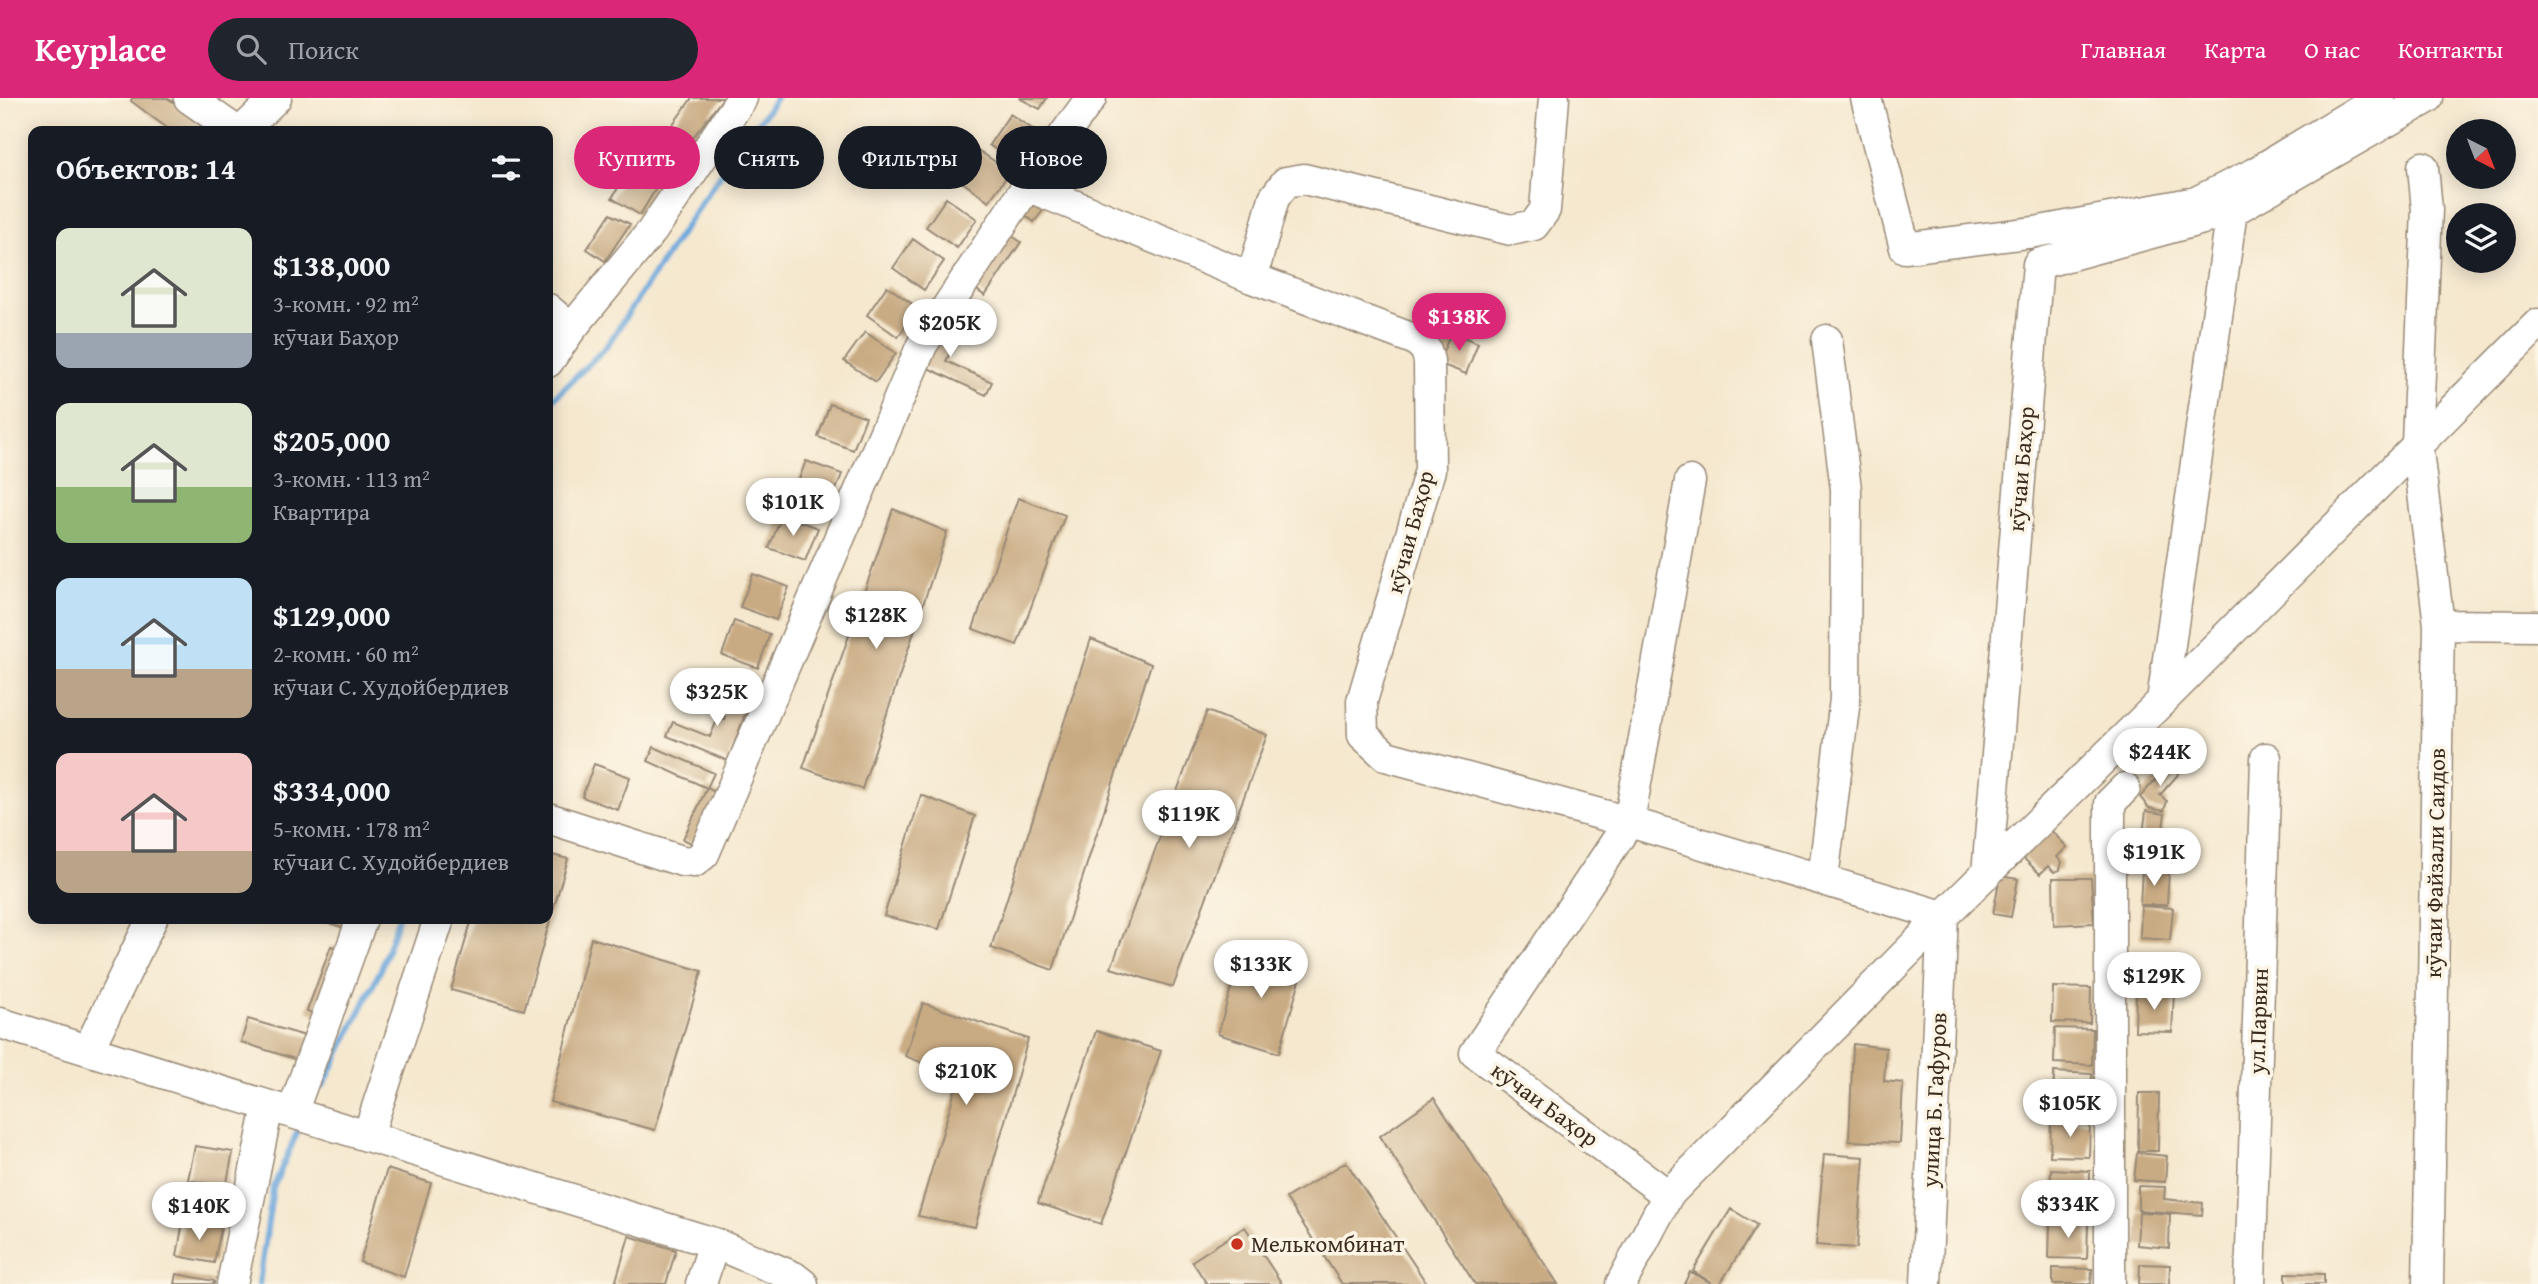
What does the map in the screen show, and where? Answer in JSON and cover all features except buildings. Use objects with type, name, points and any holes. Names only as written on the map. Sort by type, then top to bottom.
[{"type":"street","points":[[189,98],[229,126]]},
{"type":"street","points":[[247,126],[276,98]]},
{"type":"street","points":[[553,354],[570,329],[652,231],[742,98]]},
{"type":"street","points":[[1071,126],[1091,98]]},
{"type":"street","points":[[1252,278],[1274,198],[1286,182],[1304,179],[1511,230],[1534,225],[1545,210],[1554,98]]},
{"type":"street","points":[[1866,98],[1905,248],[2035,232],[2196,202],[2253,174],[2379,98]]},
{"type":"street","name":"кӯчаи Баҳор","points":[[1987,874],[2038,264],[2232,211],[2428,98]]},
{"type":"street","points":[[2417,443],[2427,210],[2423,167]]},
{"type":"street","points":[[553,820],[682,861],[694,862],[704,854],[922,345],[1025,189]]},
{"type":"street","name":"кӯчаи Баҳор","points":[[1034,189],[1252,278],[1416,341],[1426,350],[1429,361],[1430,470],[1362,701],[1363,735],[1386,756],[1629,822],[1943,916]]},
{"type":"street","points":[[2162,701],[2232,211]]},
{"type":"street","points":[[553,314],[570,329]]},
{"type":"street","points":[[1620,1284],[1668,1195],[1943,916],[2538,324]]},
{"type":"street","points":[[1823,878],[1845,685],[1846,489],[1827,340]]},
{"type":"street","name":"кӯчаи Файзали Саидов","points":[[2417,443],[2439,625],[2428,1284]]},
{"type":"street","name":"кӯчаи Баҳор","points":[[1668,1195],[1475,1053],[1629,822],[1690,481]]},
{"type":"street","points":[[2439,625],[2538,626]]},
{"type":"street","name":"ул.Парвин","points":[[2250,1284],[2266,758]]},
{"type":"street","points":[[2110,1284],[2110,803],[2125,788]]},
{"type":"street","name":"улица Б. Гафуров","points":[[1926,1284],[1943,916]]},
{"type":"street","points":[[88,1050],[150,924]]},
{"type":"street","points":[[232,1284],[280,1110],[360,924]]},
{"type":"street","points":[[368,1135],[437,924]]},
{"type":"street","points":[[0,1023],[713,1243],[803,1284]]},
{"type":"street","points":[[701,1284],[713,1243]]},
{"type":"waterway","points":[[553,399],[606,347],[704,198],[776,98]]},
{"type":"waterway","points":[[323,1086],[381,969],[396,924]]},
{"type":"waterway","points":[[259,1284],[273,1188],[299,1128]]},
{"type":"place","name":"Мелькомбинат","points":[[1237,1244]]}]
